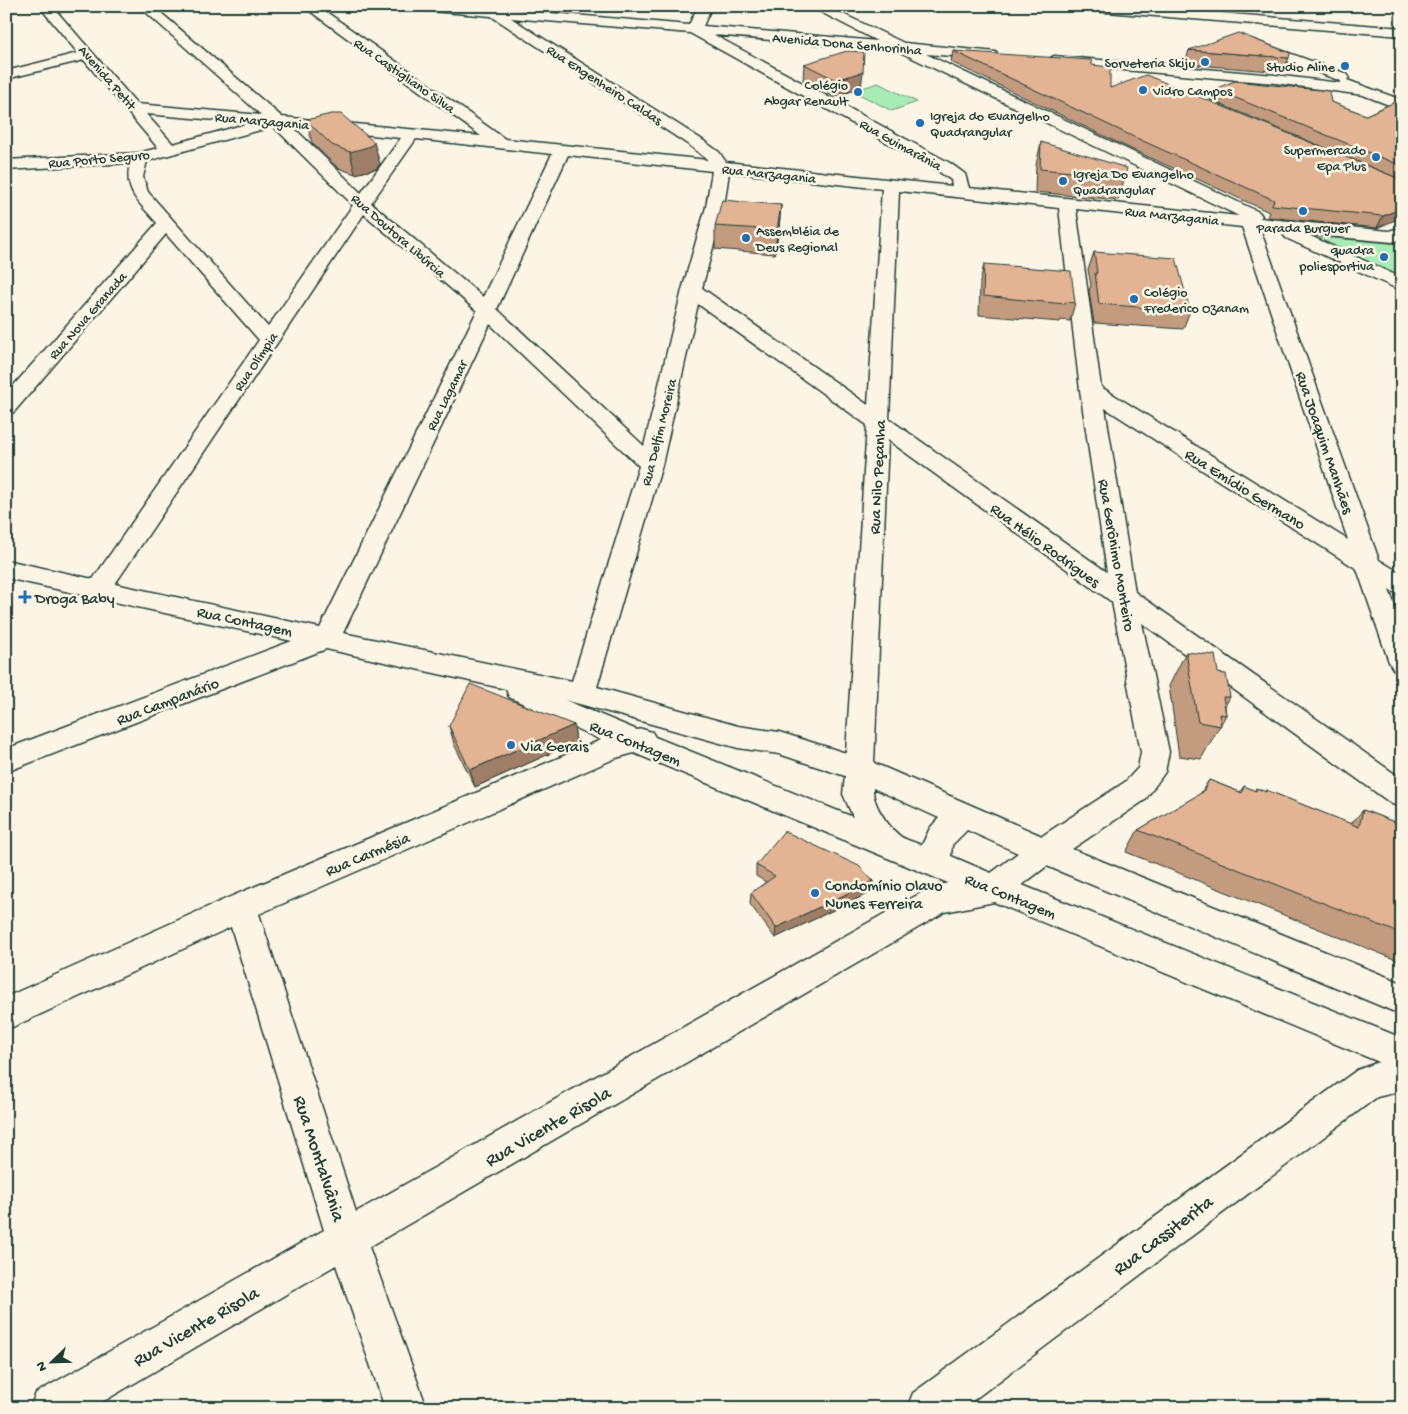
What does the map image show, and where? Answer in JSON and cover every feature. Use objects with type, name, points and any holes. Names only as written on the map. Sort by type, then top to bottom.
[{"type":"street","name":"Avenida Petit","points":[[45,6],[136,108],[169,150]]},
{"type":"street","name":"Rua Doutora Libúrcia","points":[[145,6],[277,121],[362,204],[488,310],[651,465]]},
{"type":"street","name":"Rua Castigliano Silva","points":[[309,6],[502,143]]},
{"type":"street","name":"Avenida Dona Senhorinha","points":[[419,6],[488,9],[694,30],[1006,56]]},
{"type":"street","points":[[694,30],[705,6]]},
{"type":"street","points":[[815,6],[1402,286]]},
{"type":"street","points":[[1082,6],[1165,11],[1402,32]]},
{"type":"street","points":[[1146,6],[1221,31]]},
{"type":"street","name":"Rua Engenheiro Caldas","points":[[488,9],[701,146],[713,155],[721,168]]},
{"type":"street","points":[[1165,11],[1207,30]]},
{"type":"street","name":"Rua Guimarânia","points":[[694,30],[952,172],[959,178],[961,192]]},
{"type":"street","points":[[1362,87],[1287,74],[1240,41],[1362,87],[1402,105]]},
{"type":"street","points":[[6,75],[88,55]]},
{"type":"street","points":[[1044,60],[1287,74],[1344,83],[1402,99]]},
{"type":"street","points":[[1110,65],[1155,84]]},
{"type":"street","name":"Rua Marzagania","points":[[136,108],[502,143],[721,168],[1392,237],[1402,232]]},
{"type":"street","name":"Rua Porto Seguro","points":[[6,165],[139,158],[277,121]]},
{"type":"street","name":"Rua Olímpia","points":[[99,589],[362,204],[412,134]]},
{"type":"street","name":"Rua Lagamar","points":[[328,638],[488,310],[562,150]]},
{"type":"street","points":[[139,158],[135,173],[136,185],[140,193],[270,341]]},
{"type":"street","name":"Rua Delfim Moreira","points":[[582,693],[651,465],[692,290],[715,207],[721,168]]},
{"type":"street","name":"Rua Nilo Peçanha","points":[[890,185],[879,424],[858,794],[874,828],[891,847]]},
{"type":"street","name":"Rua Gerônimo Monteiro","points":[[1044,851],[1135,791],[1151,772],[1155,752],[1124,600],[1091,390],[1067,204]]},
{"type":"street","name":"Rua Nova Granada","points":[[6,407],[167,222]]},
{"type":"street","name":"Rua Joaquim Manhães","points":[[1249,222],[1402,662]]},
{"type":"street","name":"Rua Hélio Rodrigues","points":[[692,290],[1124,600],[1402,796]]},
{"type":"street","name":"Rua Emídio Germano","points":[[1091,390],[1402,586]]},
{"type":"street","name":"Rua Contagem","points":[[6,569],[328,638],[484,674],[582,693],[738,737],[779,743],[858,769],[1044,851],[1402,999]]},
{"type":"street","name":"Rua Campanário","points":[[6,761],[328,638]]},
{"type":"street","name":"Rua Contagem","points":[[484,674],[568,714],[1402,1055]]},
{"type":"street","name":"Rua Carmésia","points":[[6,1014],[241,907],[610,748],[665,735],[738,737]]},
{"type":"street","points":[[936,866],[934,848],[939,838],[963,816]]},
{"type":"street","name":"Rua Vicente Risola","points":[[50,1408],[933,902],[939,899],[993,889],[1044,851]]},
{"type":"street","name":"Rua Montalvânia","points":[[241,907],[346,1239],[406,1408]]},
{"type":"street","name":"Rua Cassiterita","points":[[928,1408],[1369,1082],[1402,1074]]},
{"type":"green space","points":[[878,83],[917,102],[892,111],[853,91]]},
{"type":"green space","points":[[1315,238],[1398,244],[1402,242],[1402,278]]},
{"type":"building","points":[[1238,33],[1290,53],[1289,58],[1189,50]]},
{"type":"building","points":[[847,51],[864,52],[863,72],[836,80],[804,64]]},
{"type":"building","points":[[953,51],[1091,60],[1092,65],[1110,67],[1110,88],[1146,75],[1402,180],[1402,208],[1383,216],[1272,205],[1274,200],[1132,136]]},
{"type":"building","points":[[1235,81],[1329,91],[1331,102],[1366,115],[1402,99],[1402,166],[1214,89]]},
{"type":"building","points":[[331,114],[341,114],[374,142],[371,146],[350,152],[332,145],[306,120]]},
{"type":"building","points":[[1041,142],[1127,168],[1125,177],[1040,169]]},
{"type":"building","points":[[722,200],[781,205],[777,230],[715,226]]},
{"type":"building","points":[[1094,252],[1176,258],[1190,311],[1099,304]]},
{"type":"building","points":[[984,264],[1071,271],[1075,303],[1065,302],[1065,304],[983,296]]},
{"type":"building","points":[[1186,652],[1215,655],[1218,673],[1226,674],[1230,697],[1223,697],[1226,715],[1219,714],[1221,726],[1198,722]]},
{"type":"building","name":"Via Gerais","points":[[470,684],[574,725],[470,770],[449,726]]},
{"type":"building","points":[[1209,780],[1242,793],[1244,786],[1256,791],[1256,788],[1266,792],[1266,790],[1359,827],[1363,810],[1402,825],[1402,934],[1138,830],[1203,792]]},
{"type":"building","name":"Condomínio Olavo Nunes Ferreira","points":[[784,831],[859,866],[873,881],[776,928],[751,893],[775,876],[756,865]]},
{"type":"place","name":"Sorveteria Skiju","points":[[1205,62]]},
{"type":"place","name":"Studio Aline","points":[[1345,66]]},
{"type":"place","name":"Vidro Campos","points":[[1143,90]]},
{"type":"place","name":"Colégio Abgar Renault","points":[[858,92]]},
{"type":"place","name":"Igreja do Evangelho Quadrangular","points":[[920,123]]},
{"type":"place","name":"Supermercado Epa Plus","points":[[1376,157]]},
{"type":"place","name":"Igreja Do Evangelho Quadrangular","points":[[1063,181]]},
{"type":"place","name":"Parada Burguer","points":[[1303,211]]},
{"type":"place","name":"Assembléia de Deus Regional","points":[[746,238]]},
{"type":"place","name":"quadra poliesportiva","points":[[1384,257]]},
{"type":"place","name":"Colégio Frederico Ozanam","points":[[1134,299]]},
{"type":"place","name":"Droga Baby","points":[[25,597]]},
{"type":"place","name":"Via Gerais","points":[[511,745]]},
{"type":"place","name":"Condomínio Olavo Nunes Ferreira","points":[[815,893]]}]
